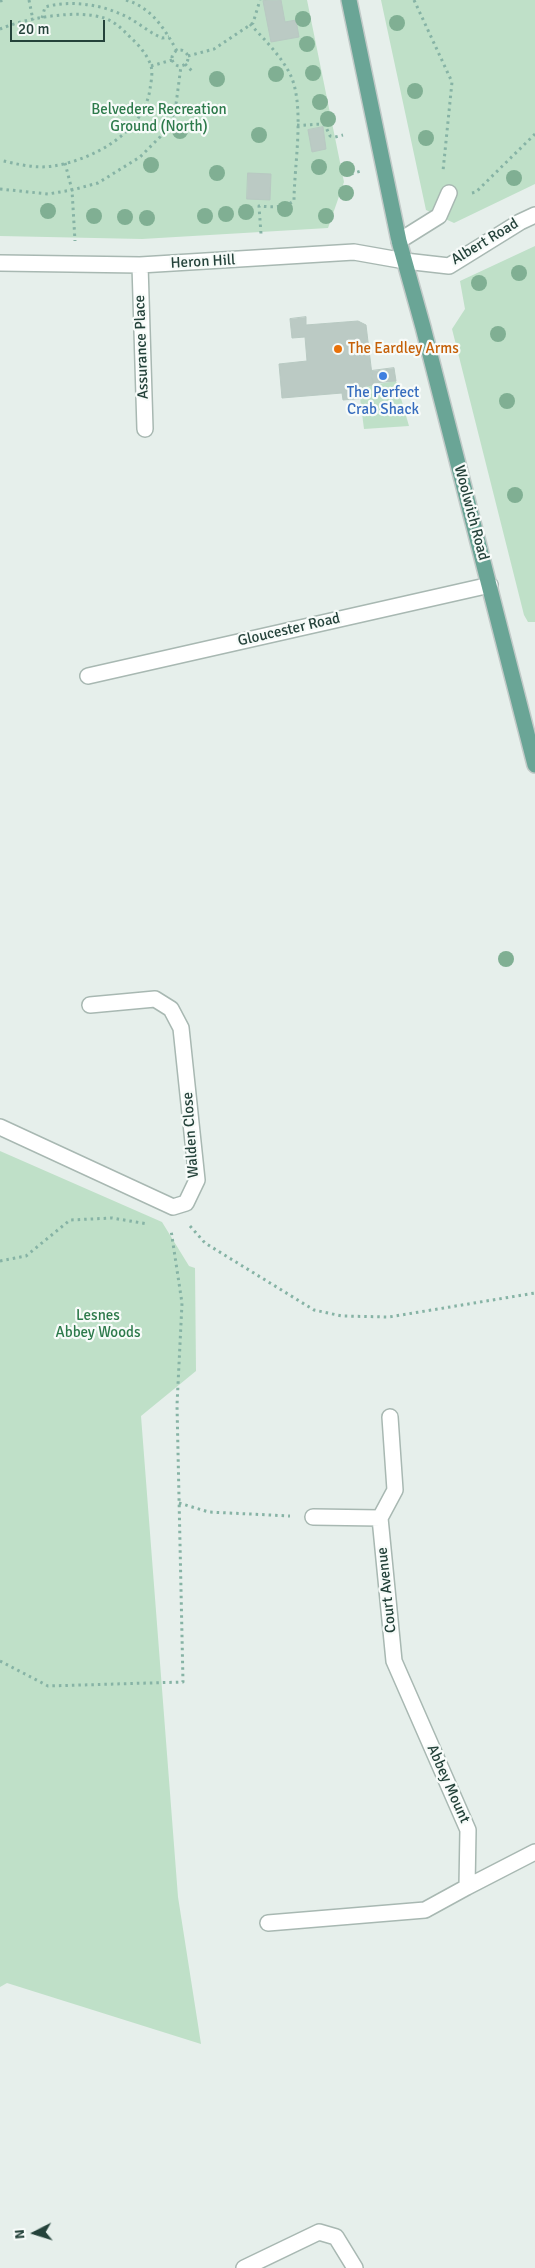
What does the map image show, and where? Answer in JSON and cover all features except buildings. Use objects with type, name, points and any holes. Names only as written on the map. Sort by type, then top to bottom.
[{"type":"main road","name":"Woolwich Road","points":[[349,0],[399,241],[490,585],[535,765]]},
{"type":"street","points":[[399,241],[439,216],[449,193]]},
{"type":"street","name":"Albert Road","points":[[405,261],[449,266],[520,222],[535,215]]},
{"type":"street","name":"Heron Hill","points":[[0,263],[140,265],[354,252],[405,261]]},
{"type":"street","name":"Assurance Place","points":[[140,265],[145,429]]},
{"type":"street","name":"Gloucester Road","points":[[88,676],[490,585]]},
{"type":"street","name":"Walden Close","points":[[90,1005],[155,998],[171,1009],[181,1028],[197,1180],[186,1203],[172,1207]]},
{"type":"street","points":[[0,1127],[172,1207]]},
{"type":"street","points":[[313,1517],[380,1518],[395,1490],[390,1417]]},
{"type":"street","name":"Court Avenue","points":[[380,1518],[394,1661]]},
{"type":"street","name":"Abbey Mount","points":[[394,1661],[468,1830],[467,1888]]},
{"type":"street","points":[[268,1922],[425,1910],[535,1852]]},
{"type":"street","points":[[244,2268],[319,2232],[336,2237],[355,2268]]},
{"type":"path","points":[[0,1],[5,0]]},
{"type":"path","points":[[29,0],[33,20]]},
{"type":"path","points":[[126,0],[137,2],[155,17],[177,51]]},
{"type":"path","points":[[188,56],[214,49],[253,23],[260,0]]},
{"type":"path","points":[[414,0],[452,82],[443,176],[449,193],[455,198],[476,192],[535,134]]},
{"type":"path","points":[[42,18],[45,7],[54,4],[75,3],[97,6],[123,14],[157,36],[169,37]]},
{"type":"path","points":[[0,29],[42,18],[68,15],[103,18],[116,23],[140,46],[151,66],[152,79],[148,102],[135,123],[87,157],[51,166],[21,165],[0,160]]},
{"type":"path","points":[[250,24],[290,73],[298,97],[294,200],[289,204],[274,207],[259,206],[263,259]]},
{"type":"path","points":[[177,51],[183,51],[188,56],[185,64],[181,66],[175,65],[172,60],[172,55],[177,51]]},
{"type":"path","points":[[151,66],[172,60]]},
{"type":"path","points":[[185,64],[193,72]]},
{"type":"path","points":[[0,189],[48,194],[72,190],[98,183],[140,157],[160,137],[175,112],[181,66]]},
{"type":"path","points":[[297,125],[320,124],[325,126],[330,136],[335,137],[343,134]]},
{"type":"path","points":[[65,163],[72,190],[75,230]]},
{"type":"path","points":[[351,174],[362,171]]},
{"type":"path","points":[[172,1207],[205,1243],[314,1310],[342,1316],[389,1317],[535,1293]]},
{"type":"path","points":[[0,1261],[26,1256],[70,1220],[112,1218],[154,1225]]},
{"type":"path","points":[[0,1661],[48,1686],[183,1682],[177,1405],[182,1303],[171,1228],[163,1226]]},
{"type":"path","points":[[179,1504],[209,1512],[313,1517]]},
{"type":"green space","name":"Belvedere Recreation Ground (North)","points":[[0,0],[307,0],[344,182],[328,228],[142,239],[0,236]]},
{"type":"green space","points":[[381,0],[535,0],[535,184],[454,223],[426,210]]},
{"type":"green space","points":[[535,246],[535,622],[528,622],[524,615],[452,329],[465,309],[460,281]]},
{"type":"green space","points":[[396,381],[409,426],[364,429],[360,398],[367,397],[366,386]]},
{"type":"green space","name":"Lesnes Abbey Woods","points":[[0,1151],[162,1222],[189,1266],[195,1268],[196,1371],[141,1416],[178,1897],[201,2044],[7,1983],[0,1987]]},
{"type":"place","name":"The Eardley Arms","points":[[338,349]]},
{"type":"place","name":"The Perfect Crab Shack","points":[[383,376]]}]
